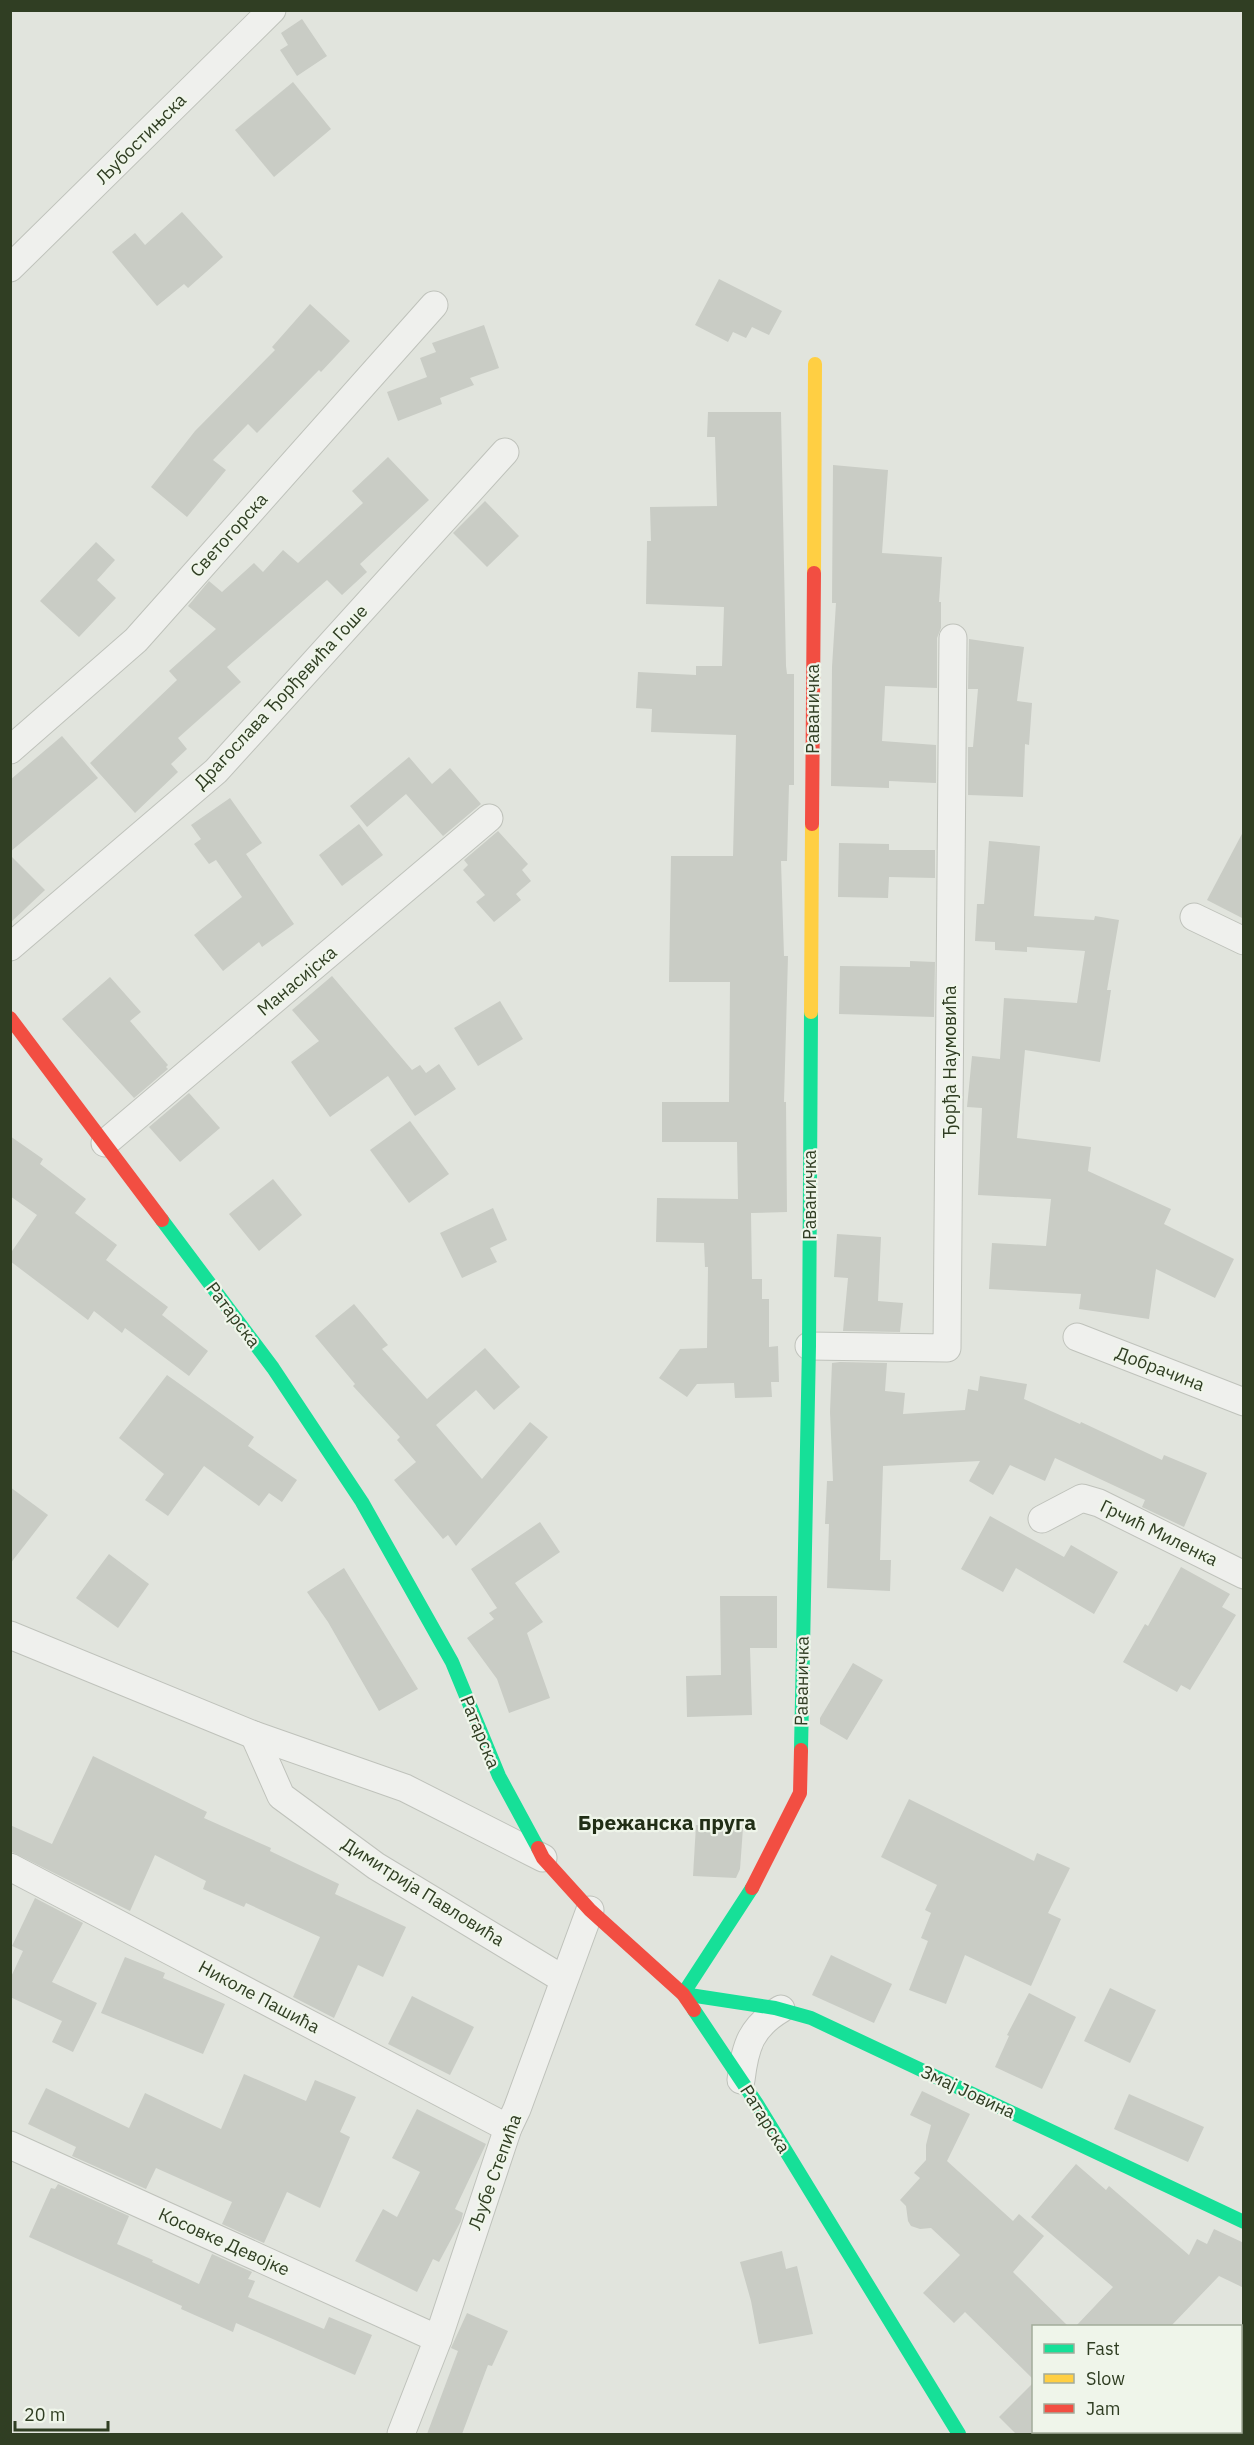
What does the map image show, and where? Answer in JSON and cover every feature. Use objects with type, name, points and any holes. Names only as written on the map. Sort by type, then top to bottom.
[{"type":"street","name":"Љубостињска","points":[[10,268],[272,10]]},
{"type":"street","name":"Светогорска","points":[[10,750],[135,640],[434,305]]},
{"type":"street","name":"Раваничка","points":[[683,1994],[751,1890],[800,1793],[809,1346],[815,364]]},
{"type":"street","name":"Драгослава Ђорђевића Гоше","points":[[10,947],[216,771],[506,452]]},
{"type":"street","name":"Ђорђа Наумовића","points":[[809,1346],[947,1348],[954,638]]},
{"type":"street","name":"Манасијска","points":[[105,1143],[489,818]]},
{"type":"street","points":[[1194,917],[1244,941]]},
{"type":"street","name":"Ратарска","points":[[10,1018],[273,1368],[362,1502],[452,1662],[499,1776],[543,1858],[590,1910],[683,1994],[741,2080],[959,2434]]},
{"type":"street","name":"Добрачина","points":[[1077,1337],[1244,1402]]},
{"type":"street","name":"Грчић Миленка","points":[[1042,1519],[1082,1498],[1099,1503],[1244,1575]]},
{"type":"street","points":[[10,1635],[254,1735],[405,1788],[543,1858]]},
{"type":"street","name":"Димитрија Павловића","points":[[254,1735],[281,1796],[376,1866],[563,1979]]},
{"type":"street","name":"Николе Пашића","points":[[10,1867],[508,2128]]},
{"type":"street","name":"Љубе Степића","points":[[401,2434],[438,2339],[508,2128],[518,2109],[563,1979],[590,1910]]},
{"type":"street","name":"Змај Јовина","points":[[683,1994],[781,2010],[811,2018],[1244,2222]]},
{"type":"street","points":[[741,2080],[744,2056],[758,2026],[781,2010]]},
{"type":"street","name":"Косовке Девојке","points":[[10,2145],[438,2339]]},
{"type":"building","points":[[302,19],[327,56],[297,76],[280,50],[288,45],[281,33]]},
{"type":"building","points":[[293,82],[331,129],[274,177],[235,130]]},
{"type":"building","points":[[182,212],[223,257],[188,288],[184,284],[157,306],[112,252],[135,233],[145,245]]},
{"type":"building","points":[[719,279],[782,311],[769,335],[752,327],[746,338],[733,332],[728,342],[695,325]]},
{"type":"building","points":[[310,304],[350,341],[257,433],[248,424],[213,460],[226,470],[187,517],[151,487],[195,431],[275,350],[272,347]]},
{"type":"building","points":[[484,325],[499,368],[470,378],[474,385],[440,398],[442,404],[398,421],[387,392],[427,377],[420,358],[436,352],[432,343]]},
{"type":"building","points":[[708,412],[781,412],[786,666],[787,674],[794,674],[794,785],[789,785],[787,861],[781,861],[784,956],[788,956],[784,1102],[786,1102],[787,1212],[751,1213],[752,1279],[762,1279],[762,1299],[769,1299],[769,1347],[778,1346],[779,1382],[771,1382],[772,1397],[735,1398],[734,1383],[697,1384],[687,1397],[659,1378],[680,1349],[707,1348],[708,1267],[705,1267],[704,1243],[656,1242],[657,1198],[738,1199],[737,1142],[662,1142],[662,1102],[729,1102],[730,982],[669,982],[671,856],[733,856],[736,735],[651,732],[652,709],[636,708],[638,672],[696,675],[696,666],[722,666],[724,607],[646,604],[647,541],[651,541],[650,507],[717,506],[715,437],[707,437]]},
{"type":"building","points":[[388,457],[429,500],[360,564],[367,572],[342,595],[327,580],[227,667],[241,682],[178,738],[187,749],[171,764],[178,772],[135,813],[90,763],[177,680],[169,671],[216,629],[188,606],[209,581],[222,592],[254,563],[263,572],[283,550],[298,563],[363,503],[352,491]]},
{"type":"building","points":[[833,465],[888,470],[882,553],[942,557],[939,602],[941,602],[941,628],[937,638],[937,688],[885,686],[882,741],[936,745],[936,783],[889,781],[889,788],[831,786],[832,667],[836,603],[832,603]]},
{"type":"building","points":[[485,501],[519,536],[487,567],[453,533]]},
{"type":"building","points":[[96,542],[115,560],[97,580],[116,598],[79,637],[40,601]]},
{"type":"building","points":[[969,639],[1024,647],[1017,701],[1032,703],[1029,745],[1025,744],[1023,797],[968,795],[968,747],[973,747],[978,689],[968,689]]},
{"type":"building","points":[[62,736],[98,778],[10,852],[10,780]]},
{"type":"building","points":[[409,757],[432,784],[450,768],[481,804],[443,836],[406,794],[367,827],[350,806]]},
{"type":"building","points":[[230,798],[262,843],[246,854],[294,924],[262,947],[259,942],[223,971],[194,935],[242,897],[216,860],[209,864],[194,844],[201,839],[191,825]]},
{"type":"building","points":[[359,824],[383,855],[342,886],[319,855]]},
{"type":"building","points":[[1244,830],[1244,919],[1207,900]]},
{"type":"building","points":[[498,831],[528,864],[522,870],[531,881],[516,894],[521,900],[494,922],[476,902],[485,895],[463,870],[468,865],[464,860]]},
{"type":"building","points":[[989,841],[1040,846],[1034,916],[1094,920],[1095,916],[1119,920],[1107,990],[1111,990],[1100,1062],[1025,1050],[1017,1138],[1091,1147],[1088,1171],[1171,1209],[1164,1224],[1234,1259],[1215,1298],[1156,1269],[1149,1319],[1079,1309],[1081,1294],[989,1289],[992,1243],[1046,1246],[1051,1199],[978,1195],[982,1108],[967,1107],[972,1056],[1000,1059],[1004,998],[1077,1003],[1085,951],[1027,947],[1027,952],[995,950],[995,942],[975,941],[977,904],[984,904]]},
{"type":"building","points":[[839,843],[889,844],[889,850],[935,850],[935,878],[889,877],[888,898],[838,897]]},
{"type":"building","points":[[10,855],[45,890],[10,923]]},
{"type":"building","points":[[910,961],[935,962],[934,1017],[839,1014],[840,966],[910,967]]},
{"type":"building","points":[[332,976],[412,1070],[420,1065],[426,1073],[439,1064],[456,1089],[415,1116],[388,1076],[330,1117],[291,1062],[319,1041],[292,1010]]},
{"type":"building","points":[[110,977],[141,1012],[130,1021],[168,1065],[166,1067],[168,1069],[134,1098],[62,1019]]},
{"type":"building","points":[[500,1001],[523,1039],[478,1066],[454,1028]]},
{"type":"building","points":[[189,1093],[220,1128],[180,1162],[149,1127]]},
{"type":"building","points":[[410,1121],[449,1174],[409,1203],[370,1150]]},
{"type":"building","points":[[10,1136],[43,1159],[40,1164],[86,1199],[75,1213],[117,1245],[106,1260],[168,1307],[162,1315],[208,1351],[189,1376],[125,1328],[122,1333],[94,1311],[88,1320],[10,1261],[10,1254],[37,1215],[10,1196]]},
{"type":"building","points":[[273,1179],[302,1215],[259,1251],[229,1214]]},
{"type":"building","points":[[493,1208],[507,1240],[490,1248],[497,1262],[462,1278],[440,1233]]},
{"type":"building","points":[[837,1234],[881,1237],[878,1301],[903,1303],[900,1332],[843,1331],[848,1278],[834,1277]]},
{"type":"building","points":[[354,1304],[388,1345],[382,1349],[427,1399],[485,1348],[520,1387],[494,1410],[476,1390],[436,1425],[482,1479],[530,1422],[548,1437],[456,1546],[448,1535],[443,1539],[394,1480],[416,1462],[397,1440],[400,1437],[353,1386],[355,1384],[315,1336]]},
{"type":"building","points":[[832,1363],[887,1363],[885,1391],[905,1393],[903,1414],[965,1410],[968,1389],[978,1391],[980,1376],[1027,1384],[1024,1399],[1080,1424],[1081,1422],[1162,1460],[1164,1455],[1207,1473],[1184,1527],[1142,1507],[1145,1500],[1055,1458],[1045,1481],[1010,1465],[993,1495],[969,1481],[980,1461],[883,1466],[880,1560],[891,1560],[890,1591],[827,1588],[829,1524],[825,1524],[827,1481],[833,1481],[830,1412]]},
{"type":"building","points":[[167,1375],[254,1437],[248,1446],[297,1480],[282,1502],[269,1493],[259,1506],[204,1466],[168,1516],[145,1500],[164,1474],[119,1438]]},
{"type":"building","points":[[10,1487],[48,1515],[10,1564]]},
{"type":"building","points":[[990,1516],[1064,1557],[1071,1545],[1118,1572],[1094,1614],[1016,1568],[1003,1592],[961,1569]]},
{"type":"building","points":[[540,1522],[560,1552],[515,1583],[543,1622],[527,1633],[550,1698],[509,1713],[497,1679],[467,1638],[494,1619],[489,1613],[497,1608],[471,1569]]},
{"type":"building","points":[[109,1554],[149,1584],[118,1628],[76,1598]]},
{"type":"building","points":[[1181,1567],[1230,1594],[1222,1607],[1236,1615],[1190,1690],[1181,1685],[1177,1692],[1123,1662],[1145,1624],[1148,1626]]},
{"type":"building","points":[[344,1568],[418,1689],[379,1711],[328,1622],[307,1592]]},
{"type":"building","points":[[720,1596],[777,1596],[777,1648],[750,1648],[752,1715],[687,1717],[686,1676],[721,1675]]},
{"type":"building","points":[[853,1663],[883,1680],[847,1740],[820,1724],[820,1718]]},
{"type":"building","points":[[93,1756],[207,1812],[204,1818],[271,1848],[270,1851],[339,1884],[335,1894],[406,1927],[383,1977],[358,1965],[334,2018],[293,1997],[320,1937],[246,1903],[244,1907],[203,1889],[206,1881],[155,1855],[130,1911],[10,1851],[10,1825],[52,1844]]},
{"type":"building","points":[[909,1799],[1034,1861],[1037,1853],[1070,1868],[1048,1913],[1061,1919],[1031,1986],[965,1955],[946,2004],[909,1990],[928,1941],[921,1938],[931,1913],[925,1910],[937,1885],[881,1857]]},
{"type":"building","points":[[696,1825],[743,1828],[740,1869],[736,1878],[693,1876]]},
{"type":"building","points":[[35,1898],[83,1923],[52,1982],[97,2003],[73,2052],[52,2042],[62,2021],[10,1997],[10,1979],[23,1951],[12,1946]]},
{"type":"building","points":[[831,1955],[892,1984],[874,2023],[812,1995]]},
{"type":"building","points":[[125,1957],[165,1973],[163,1978],[225,2004],[203,2054],[101,2013]]},
{"type":"building","points":[[1110,1988],[1156,2010],[1130,2063],[1084,2041]]},
{"type":"building","points":[[1029,1993],[1076,2017],[1042,2089],[995,2067],[1009,2036],[1007,2035]]},
{"type":"building","points":[[412,1996],[474,2027],[450,2075],[388,2044]]},
{"type":"building","points":[[244,2074],[306,2101],[315,2080],[356,2097],[340,2132],[350,2137],[320,2208],[287,2192],[264,2243],[222,2224],[232,2202],[156,2168],[146,2189],[72,2156],[76,2147],[28,2124],[46,2088],[129,2128],[145,2093],[221,2129]]},
{"type":"building","points":[[922,2091],[970,2114],[947,2161],[1013,2221],[1019,2214],[1044,2236],[1013,2272],[1067,2325],[1032,2325],[1032,2378],[965,2312],[954,2323],[923,2293],[960,2255],[931,2228],[920,2229],[911,2226],[906,2206],[900,2200],[920,2178],[914,2173],[926,2160],[926,2145],[931,2125],[910,2115]]},
{"type":"building","points":[[1129,2094],[1204,2127],[1188,2162],[1114,2129]]},
{"type":"building","points":[[417,2109],[486,2144],[455,2209],[463,2213],[461,2221],[439,2262],[433,2259],[417,2292],[355,2261],[383,2209],[397,2217],[420,2172],[392,2158]]},
{"type":"building","points":[[1076,2164],[1106,2190],[1109,2186],[1189,2255],[1197,2239],[1207,2244],[1214,2229],[1244,2243],[1244,2288],[1219,2276],[1172,2325],[1077,2325],[1113,2287],[1031,2217]]},
{"type":"building","points":[[58,2184],[129,2216],[117,2244],[153,2260],[152,2262],[199,2284],[212,2254],[252,2272],[248,2279],[255,2281],[248,2297],[324,2329],[329,2317],[372,2335],[355,2375],[236,2323],[233,2332],[181,2309],[182,2306],[29,2237],[51,2188],[55,2189]]},
{"type":"building","points":[[782,2251],[786,2269],[797,2266],[813,2334],[759,2344],[751,2301],[740,2262]]},
{"type":"building","points":[[467,2313],[508,2331],[492,2366],[488,2365],[462,2434],[427,2434],[458,2351],[451,2348]]},
{"type":"building","points":[[1032,2384],[1032,2433],[1034,2434],[1016,2434],[999,2417]]},
{"type":"traffic: fast","points":[[801,1750],[809,1346],[811,1012]]},
{"type":"traffic: fast","points":[[162,1220],[273,1368],[362,1502],[452,1662],[499,1776],[538,1848]]},
{"type":"traffic: fast","points":[[752,1888],[683,1994],[775,2008],[811,2018],[1244,2222]]},
{"type":"traffic: fast","points":[[694,2010],[757,2104],[959,2434]]},
{"type":"traffic: slow","points":[[814,573],[815,364]]},
{"type":"traffic: slow","points":[[811,1012],[812,824]]},
{"type":"traffic: jam","points":[[812,824],[814,573]]},
{"type":"traffic: jam","points":[[10,1018],[162,1220]]},
{"type":"traffic: jam","points":[[752,1888],[800,1793],[801,1750]]},
{"type":"traffic: jam","points":[[538,1848],[543,1858],[590,1910],[683,1994],[694,2010]]},
{"type":"district","name":"Брежанска пруга","points":[[667,1823]]}]
